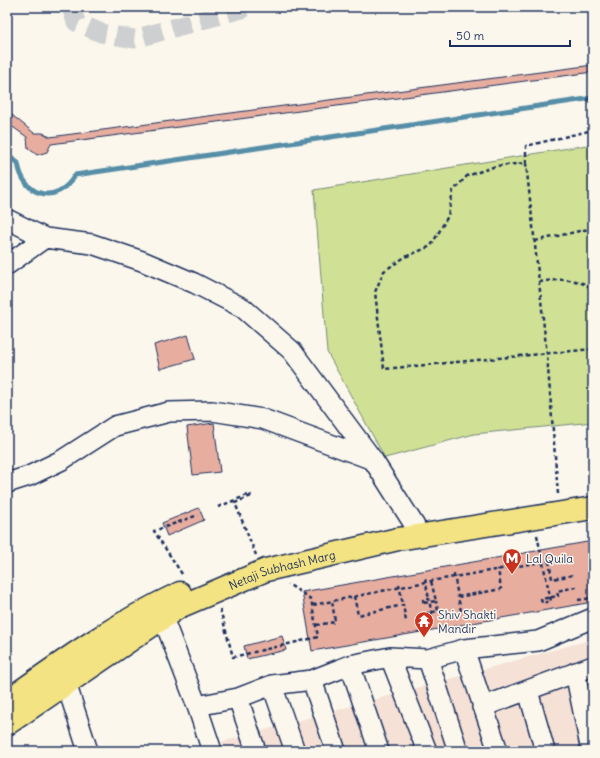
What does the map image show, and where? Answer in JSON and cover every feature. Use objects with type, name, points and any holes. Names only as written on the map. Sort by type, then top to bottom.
[{"type":"main road","name":"Netaji Subhash Marg","points":[[7,701],[87,644],[142,611],[191,588],[262,566],[415,526],[593,497]]},
{"type":"main road","name":"Netaji Subhash Marg","points":[[7,724],[179,607],[216,591],[262,566],[398,539],[593,508]]},
{"type":"street","points":[[7,218],[46,238],[92,244],[142,261],[194,283],[243,308],[292,352],[373,460],[415,526]]},
{"type":"street","points":[[7,264],[46,238]]},
{"type":"street","points":[[7,483],[29,476],[62,460],[115,426],[169,412],[212,412],[263,419],[373,460]]},
{"type":"street","points":[[163,618],[197,706],[212,751]]},
{"type":"street","points":[[197,706],[238,698],[272,685],[312,680],[350,665],[390,657],[428,659],[464,649],[538,640],[593,618]]},
{"type":"street","points":[[464,649],[482,707],[498,751]]},
{"type":"street","points":[[390,657],[427,751]]},
{"type":"street","points":[[428,659],[458,751]]},
{"type":"street","points":[[350,665],[379,751]]},
{"type":"street","points":[[482,707],[528,692],[593,666]]},
{"type":"street","points":[[575,672],[588,710],[591,751]]},
{"type":"street","points":[[312,680],[336,751]]},
{"type":"street","points":[[66,683],[88,751]]},
{"type":"street","points":[[272,685],[295,751]]},
{"type":"street","points":[[528,692],[545,751]]},
{"type":"street","points":[[238,698],[256,751]]},
{"type":"path","points":[[558,503],[547,354],[526,163],[526,146],[593,130]]},
{"type":"path","points":[[526,163],[496,166],[467,176],[453,191],[448,216],[431,246],[384,270],[375,292],[384,369],[593,349]]},
{"type":"path","points":[[535,240],[593,228]]},
{"type":"path","points":[[539,282],[563,278],[585,283],[593,289]]},
{"type":"path","points":[[216,591],[233,656],[318,637],[311,600],[262,566],[235,503],[251,496],[250,494],[218,507]]},
{"type":"path","points":[[191,588],[154,531],[198,515]]},
{"type":"path","points":[[533,517],[544,570],[548,586],[549,593],[551,601],[542,602],[541,599],[547,598],[552,596],[558,596],[557,591],[576,587]]},
{"type":"path","points":[[313,605],[432,581],[571,557]]},
{"type":"path","points":[[549,561],[552,579],[574,575]]},
{"type":"path","points":[[458,597],[501,589],[498,569]]},
{"type":"path","points":[[454,574],[461,611]]},
{"type":"path","points":[[424,579],[432,616]]},
{"type":"path","points":[[428,622],[427,613],[438,611],[432,581]]},
{"type":"path","points":[[399,584],[406,621]]},
{"type":"path","points":[[354,596],[358,615],[403,605]]},
{"type":"path","points":[[578,600],[593,598]]},
{"type":"path","points":[[429,599],[423,600],[424,603],[436,601]]},
{"type":"path","points":[[316,625],[335,622],[332,600]]},
{"type":"shaded area","points":[[593,639],[593,751],[225,751],[222,742]]},
{"type":"green space","points":[[593,144],[593,422],[474,434],[385,458],[327,352],[314,190]]},
{"type":"building","points":[[7,7],[13,7],[7,22]]},
{"type":"building","points":[[593,65],[593,72],[51,144],[47,152],[37,155],[28,148],[27,137],[7,123],[7,111],[34,133],[43,133],[50,137]]},
{"type":"building","points":[[188,335],[195,359],[160,369],[154,345]]},
{"type":"building","points":[[214,423],[220,472],[193,475],[187,427]]},
{"type":"building","points":[[199,508],[204,520],[167,536],[162,523]]},
{"type":"building","points":[[593,541],[593,602],[312,651],[302,592]]},
{"type":"building","points":[[282,636],[286,650],[247,659],[244,646]]},
{"type":"waterway","points":[[7,155],[18,163],[21,175],[26,184],[33,190],[50,194],[59,191],[68,185],[75,175],[593,98]]},
{"type":"tunnel","points":[[71,7],[76,22],[101,33],[134,39],[249,7]]},
{"type":"place","name":"Lal Quila","points":[[512,575]]},
{"type":"place","name":"Shiv Shakti Mandir","points":[[424,638]]}]
